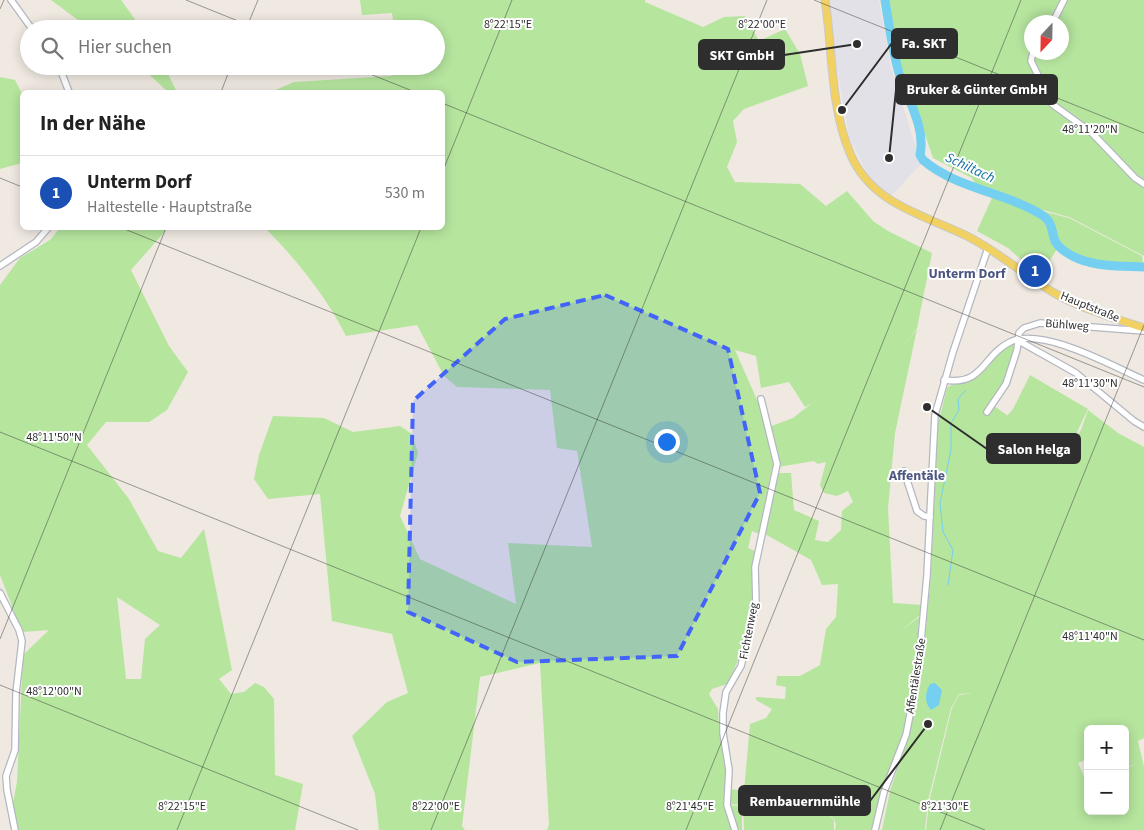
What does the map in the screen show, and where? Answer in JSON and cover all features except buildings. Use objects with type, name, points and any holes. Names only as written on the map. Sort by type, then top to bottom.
[{"type":"main road","points":[[825,2],[839,116],[850,154],[858,169],[884,198],[988,248]]},
{"type":"main road","name":"Hauptstraße","points":[[988,248],[1063,298],[1144,330]]},
{"type":"street","points":[[11,0],[25,20]]},
{"type":"street","points":[[1056,15],[1064,0]]},
{"type":"street","points":[[1031,60],[1052,104],[1092,133],[1135,178],[1144,184]]},
{"type":"street","points":[[62,75],[68,90]]},
{"type":"street","points":[[0,266],[36,242],[46,230]]},
{"type":"street","name":"Affentälestraße","points":[[875,830],[884,792],[906,735],[918,674],[925,605],[934,430],[944,380],[988,248]]},
{"type":"street","name":"Bühlweg","points":[[944,380],[955,382],[972,378],[1000,350],[1010,342],[1017,340],[1019,333],[1024,328],[1040,323],[1144,330]]},
{"type":"street","points":[[1017,340],[1035,339],[1060,345],[1144,380]]},
{"type":"street","points":[[987,412],[1006,384],[1017,350],[1017,340]]},
{"type":"street","points":[[1017,340],[1076,373],[1144,426]]},
{"type":"street","name":"Fichtenweg","points":[[735,830],[727,805],[729,770],[723,733],[723,713],[726,692],[742,666],[756,604],[755,567],[777,464],[761,399]]},
{"type":"street","points":[[904,471],[917,510],[924,516],[930,517]]},
{"type":"street","points":[[0,594],[19,630],[22,641],[16,693],[15,750],[6,776],[6,790],[15,830]]},
{"type":"highlighted area","points":[[605,295],[728,349],[760,493],[677,656],[517,662],[408,612],[413,401],[505,319]]},
{"type":"shaded area","points":[[829,0],[879,0],[891,67],[921,164],[890,197],[869,177],[849,137],[836,64]]},
{"type":"green space","points":[[51,0],[121,0],[135,20],[78,20]]},
{"type":"green space","points":[[360,0],[645,0],[645,2],[703,27],[724,17],[745,16],[759,41],[785,29],[800,54],[808,86],[744,109],[733,121],[737,142],[727,167],[735,182],[800,184],[826,206],[847,191],[873,221],[888,231],[932,253],[917,328],[905,344],[917,329],[895,433],[888,508],[893,603],[923,605],[920,615],[899,632],[919,617],[916,661],[906,721],[877,806],[872,830],[835,830],[835,821],[826,811],[829,801],[828,796],[825,811],[834,820],[834,830],[744,830],[743,805],[729,804],[730,789],[744,791],[750,724],[766,718],[772,709],[756,700],[756,697],[785,699],[786,687],[776,685],[777,676],[800,676],[820,665],[826,629],[836,617],[838,584],[822,585],[811,560],[765,534],[777,473],[791,473],[794,510],[819,521],[815,540],[828,542],[841,530],[842,511],[853,502],[848,491],[837,496],[824,493],[820,485],[826,462],[818,464],[814,461],[772,468],[759,534],[752,531],[748,548],[755,551],[752,609],[746,637],[727,684],[712,689],[709,694],[718,709],[719,728],[728,774],[725,805],[742,806],[742,830],[547,830],[549,825],[540,663],[480,677],[462,826],[465,830],[379,830],[375,794],[352,736],[387,702],[408,693],[392,634],[332,621],[320,494],[268,499],[254,479],[259,455],[273,416],[324,418],[353,432],[400,426],[412,434],[418,453],[400,516],[420,559],[516,604],[508,543],[592,547],[577,451],[557,448],[550,390],[457,387],[444,376],[417,325],[346,336],[310,279],[267,230],[445,230],[445,90],[276,90],[294,82],[392,75],[445,75],[445,20],[393,20],[392,13],[362,15]],"holes":[[[735,350],[756,356],[761,388],[789,382],[805,407],[812,403],[793,418],[769,427]]]},
{"type":"green space","points":[[886,0],[1144,0],[1144,256],[1069,217],[991,196],[977,187],[972,178],[933,158],[894,45]]},
{"type":"green space","points":[[150,75],[168,75],[176,90],[166,90]]},
{"type":"green space","points":[[0,77],[15,80],[20,90],[20,164],[0,169]]},
{"type":"green space","points":[[992,198],[1069,218],[1142,256],[1144,269],[1080,258],[1060,244],[1040,276],[1008,248],[977,231]]},
{"type":"green space","points":[[58,230],[166,230],[131,270],[169,346],[188,372],[167,410],[149,422],[106,422],[87,445],[129,499],[158,551],[181,558],[204,529],[232,670],[219,679],[231,694],[244,692],[255,683],[264,687],[274,699],[275,775],[303,784],[295,830],[12,830],[9,824],[17,782],[23,655],[49,630],[22,632],[0,575],[0,285],[20,258],[50,240]],"holes":[[[117,597],[160,625],[145,639],[141,679],[126,679]]]},
{"type":"green space","points":[[1012,344],[1015,347],[1003,387],[991,404],[1007,415],[1006,417],[1013,409],[1030,375],[1088,409],[1067,453],[1081,430],[1088,410],[1118,433],[1144,447],[1144,738],[1138,741],[1144,767],[1144,830],[926,830],[929,802],[952,708],[959,695],[972,693],[959,694],[951,708],[928,801],[925,830],[882,830],[890,791],[909,735],[922,672],[931,574],[938,424],[947,388],[977,377],[1002,351]]},
{"type":"water","points":[[935,683],[942,690],[939,705],[931,710],[926,701],[926,694],[930,684]]},
{"type":"waterway","name":"Schiltach","points":[[885,0],[891,37],[902,83],[918,124],[921,145],[920,155],[923,160],[951,178],[1028,207],[1042,215],[1050,223],[1055,241],[1059,247],[1076,258],[1103,265],[1144,267]]},
{"type":"waterway","points":[[948,585],[953,550],[943,532],[940,503],[951,450],[951,423],[959,410],[958,399],[966,390]]},
{"type":"place","name":"SKT GmbH","points":[[857,44]]},
{"type":"place","name":"Fa. SKT","points":[[842,110]]},
{"type":"place","name":"Bruker & Günter GmbH","points":[[889,158]]},
{"type":"place","name":"Unterm Dorf","points":[[1035,271]]},
{"type":"place","name":"Salon Helga","points":[[927,407]]},
{"type":"place","name":"Rembauernmühle","points":[[928,724]]},
{"type":"district","name":"Unterm Dorf","points":[[967,274]]},
{"type":"district","name":"Affentäle","points":[[917,476]]}]
